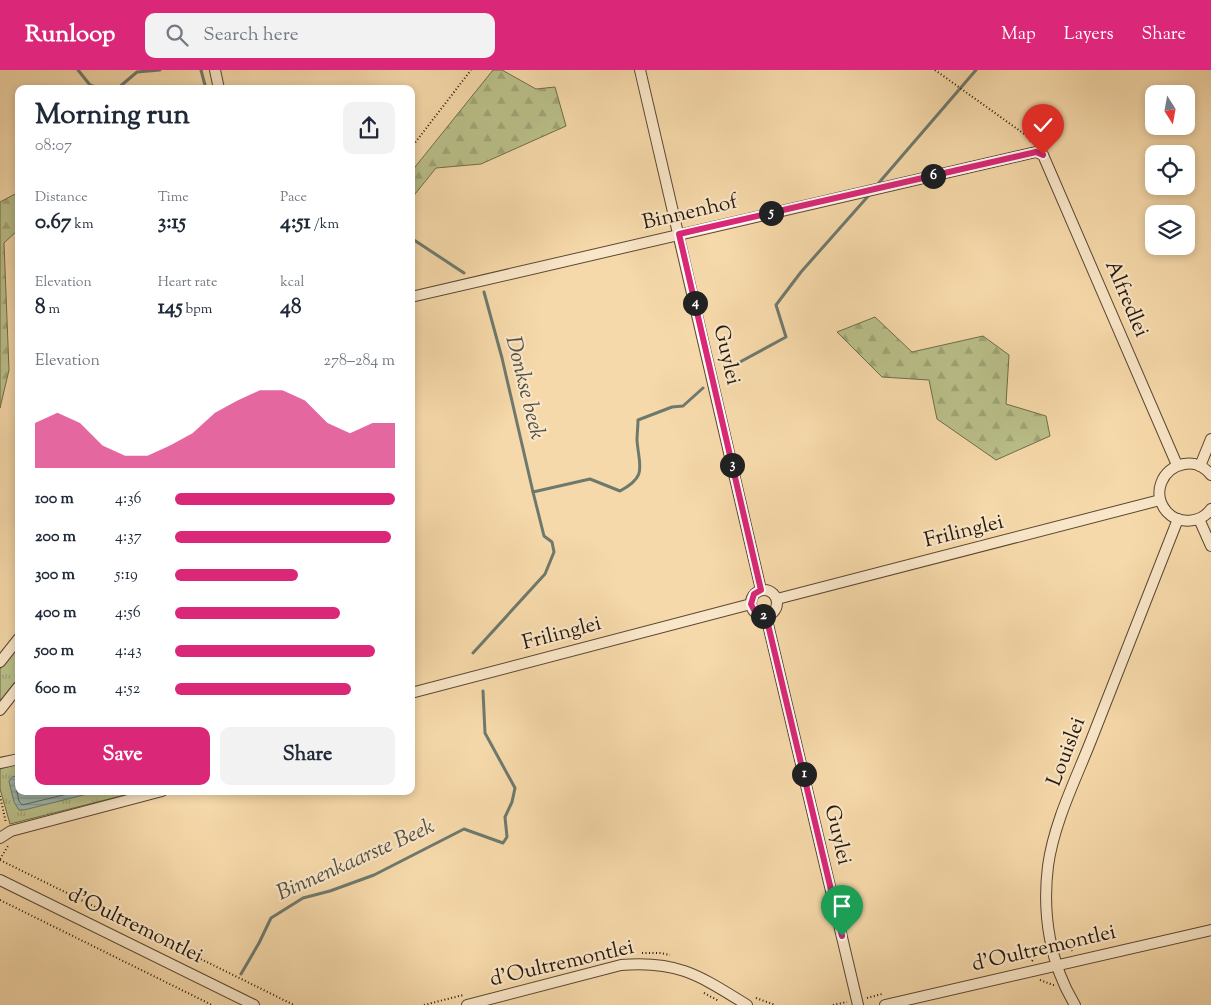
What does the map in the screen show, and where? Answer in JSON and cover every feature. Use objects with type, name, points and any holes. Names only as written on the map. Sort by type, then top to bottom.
[{"type":"street","points":[[215,70],[218,85]]},
{"type":"street","name":"Guylei","points":[[640,70],[761,590]]},
{"type":"street","name":"Binnenhof","points":[[415,296],[1036,152]]},
{"type":"street","name":"Alfredlei","points":[[1036,152],[1043,155],[1177,465]]},
{"type":"street","points":[[1200,466],[1211,438]]},
{"type":"street","points":[[1211,475],[1200,466],[1189,463],[1177,465],[1168,471],[1162,480],[1159,490],[1160,500],[1167,512],[1178,519],[1189,521],[1199,519],[1211,509]]},
{"type":"street","name":"Frilinglei","points":[[777,599],[1160,500]]},
{"type":"street","name":"Louislei","points":[[1075,1005],[1064,987],[1051,943],[1046,908],[1047,875],[1052,848],[1072,789],[1178,519]]},
{"type":"street","points":[[1199,519],[1211,546]]},
{"type":"street","points":[[761,590],[772,592],[777,599],[777,607],[766,616],[755,612],[751,604],[754,594],[761,590]]},
{"type":"street","name":"Frilinglei","points":[[415,692],[751,604]]},
{"type":"street","name":"Guylei","points":[[766,616],[858,1005]]},
{"type":"street","points":[[0,662],[15,643]]},
{"type":"street","points":[[0,710],[15,691]]},
{"type":"street","points":[[0,763],[15,759]]},
{"type":"street","points":[[0,838],[12,830],[147,795]]},
{"type":"street","name":"d'Oultremontlei","points":[[0,880],[232,1000],[254,1005]]},
{"type":"street","name":"d'Oultremontlei","points":[[885,1005],[1211,930]]},
{"type":"street","name":"d'Oultremontlei","points":[[467,1005],[621,965],[642,963],[673,967],[698,976],[747,1005]]},
{"type":"path","points":[[415,143],[471,70]]},
{"type":"path","points":[[935,70],[1027,136],[1036,152]]},
{"type":"path","points":[[0,860],[294,1005]]},
{"type":"path","points":[[0,900],[212,1005]]},
{"type":"path","points":[[703,992],[725,1005]]},
{"type":"green space","points":[[493,70],[502,70],[536,89],[555,87],[566,126],[481,164],[436,168],[415,194],[415,167]]},
{"type":"green space","points":[[15,194],[15,233],[4,243],[9,370],[0,408],[0,202]]},
{"type":"green space","points":[[875,317],[912,352],[983,336],[1009,355],[1006,404],[1046,416],[1050,436],[996,460],[937,419],[929,380],[882,377],[837,332]]},
{"type":"green space","points":[[15,650],[15,682],[0,701],[0,669]]},
{"type":"green space","points":[[15,765],[15,795],[125,795],[10,824],[0,789],[0,769]]},
{"type":"water","points":[[15,776],[15,795],[83,795],[19,810],[14,802],[9,781]]},
{"type":"waterway","name":"Donkse beek","points":[[78,70],[90,85]]},
{"type":"waterway","name":"Donkse beek","points":[[122,85],[137,72],[160,70]]},
{"type":"waterway","name":"Donkse beek","points":[[201,70],[205,85]]},
{"type":"waterway","points":[[877,185],[976,70]]},
{"type":"waterway","name":"Binnenkaarste Beek","points":[[727,369],[786,337],[776,305],[801,272],[870,194]]},
{"type":"waterway","name":"Donkse beek","points":[[415,241],[464,273]]},
{"type":"waterway","name":"Donkse beek","points":[[484,292],[502,358],[533,492]]},
{"type":"waterway","name":"Binnenkaarste Beek","points":[[473,653],[545,574],[554,552],[552,542],[544,536],[533,492],[590,479],[620,491],[629,486],[635,481],[640,470],[637,440],[638,420],[672,407],[683,406],[703,388]]},
{"type":"waterway","name":"Binnenkaarste Beek","points":[[241,974],[271,918],[303,898],[330,891],[374,875],[464,829],[503,843],[507,837],[505,817],[512,802],[515,788],[485,733],[483,691]]},
{"type":"route","points":[[842,936],[766,616],[755,612],[751,604],[751,598],[757,591],[761,590],[679,234],[1036,152],[1043,155]]}]
